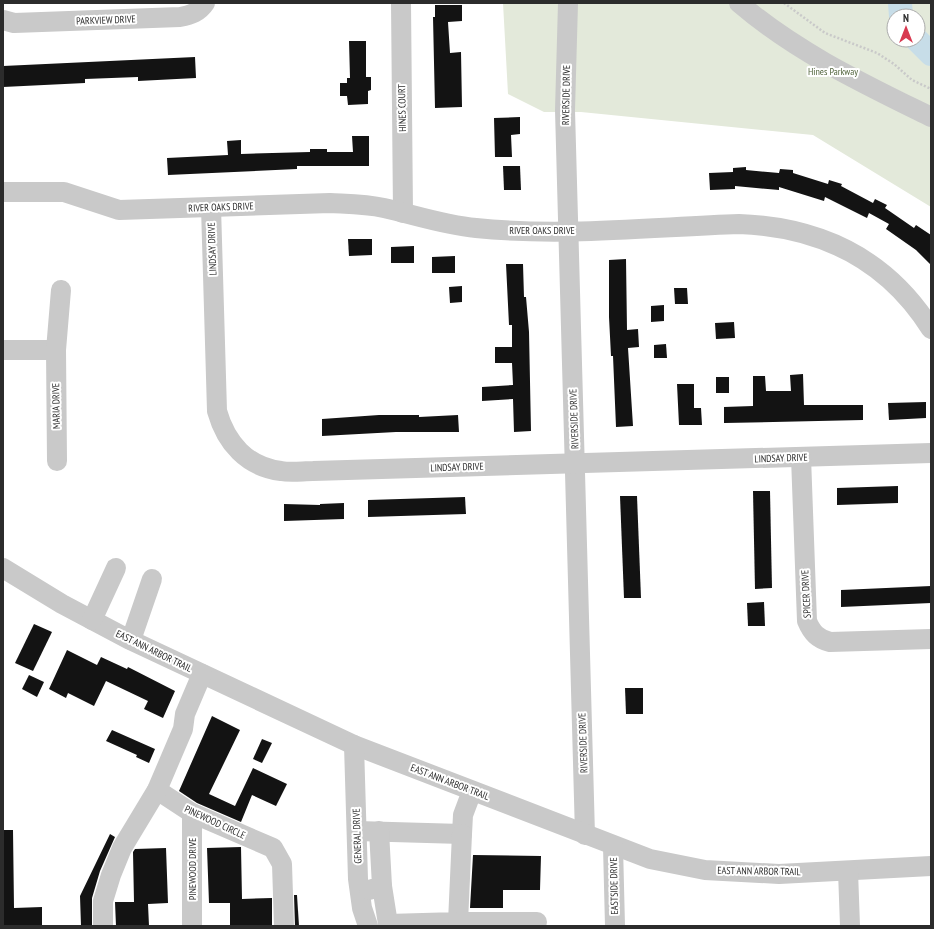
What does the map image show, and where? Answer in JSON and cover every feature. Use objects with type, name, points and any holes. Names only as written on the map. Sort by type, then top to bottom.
[{"type":"street","name":"PARKVIEW DRIVE","points":[[3,20],[14,23],[180,17],[191,15],[198,11],[206,3]]},
{"type":"street","name":"HINES COURT","points":[[401,3],[404,213]]},
{"type":"street","name":"RIVERSIDE DRIVE","points":[[568,3],[565,110],[585,835]]},
{"type":"street","points":[[739,3],[803,50],[847,76],[931,117]]},
{"type":"street","name":"RIVER OAKS DRIVE","points":[[3,192],[64,192],[119,210],[330,203],[356,204],[404,213],[437,222],[475,228],[568,231],[739,224],[764,225],[806,233],[835,244],[880,271],[902,291],[922,314],[931,329]]},
{"type":"street","name":"LINDSAY DRIVE","points":[[211,208],[217,411],[227,436],[234,447],[246,457],[269,469],[283,472],[931,453]]},
{"type":"street","name":"MARIA DRIVE","points":[[57,461],[56,350],[61,290]]},
{"type":"street","points":[[3,350],[56,350]]},
{"type":"street","name":"SPICER DRIVE","points":[[800,457],[806,606],[807,621],[811,630],[823,640],[830,642],[931,639]]},
{"type":"street","name":"EAST ANN ARBOR TRAIL","points":[[3,568],[92,620],[131,640],[354,745],[613,846],[664,863],[705,870],[779,874],[931,866]]},
{"type":"street","points":[[92,620],[116,568]]},
{"type":"street","points":[[131,640],[152,580]]},
{"type":"street","points":[[103,926],[103,901],[111,875],[122,848],[157,790],[184,729],[185,714],[207,676]]},
{"type":"street","name":"GENERAL DRIVE","points":[[354,745],[356,831],[360,894],[368,926]]},
{"type":"street","name":"PINEWOOD CIRCLE","points":[[157,790],[192,813],[273,848],[282,864],[284,926]]},
{"type":"street","points":[[458,922],[464,815],[472,791]]},
{"type":"street","name":"PINEWOOD DRIVE","points":[[192,813],[192,926]]},
{"type":"street","points":[[356,831],[462,834]]},
{"type":"street","points":[[379,832],[382,886],[388,924],[537,922]]},
{"type":"street","name":"EASTSIDE DRIVE","points":[[613,846],[615,926]]},
{"type":"street","points":[[848,871],[850,926]]},
{"type":"street","points":[[360,894],[382,886]]},
{"type":"path","points":[[784,3],[825,33],[877,53],[894,64],[912,80],[931,89]]},
{"type":"green space","name":"Hines Parkway","points":[[503,3],[931,3],[931,207],[813,135],[581,112],[544,112],[508,94]]},
{"type":"building","points":[[435,5],[462,5],[462,21],[448,22],[450,53],[461,52],[462,107],[435,108],[433,17],[435,17]]},
{"type":"building","points":[[349,41],[366,41],[366,77],[371,77],[371,90],[368,91],[368,104],[348,105],[347,96],[340,96],[340,83],[347,83],[347,78],[350,78]]},
{"type":"building","points":[[195,57],[196,78],[138,81],[138,77],[85,79],[85,83],[3,87],[3,66]]},
{"type":"building","points":[[520,117],[520,134],[511,135],[512,157],[495,157],[494,118]]},
{"type":"building","points":[[352,136],[369,136],[369,166],[297,166],[297,169],[168,175],[167,158],[228,155],[227,141],[241,140],[241,154],[310,152],[310,149],[327,149],[327,152],[353,152]]},
{"type":"building","points":[[503,166],[520,166],[521,190],[504,190]]},
{"type":"building","points":[[746,167],[746,170],[779,173],[780,169],[793,170],[793,173],[828,184],[829,180],[842,184],[841,186],[873,203],[875,199],[887,205],[885,208],[914,228],[916,225],[931,235],[931,265],[916,250],[886,229],[889,224],[869,213],[867,218],[825,197],[824,201],[779,187],[779,190],[735,186],[735,189],[710,190],[709,173],[733,172],[733,168]]},
{"type":"building","points":[[348,239],[372,239],[372,255],[349,256]]},
{"type":"building","points":[[414,246],[414,263],[391,263],[391,247]]},
{"type":"building","points":[[455,256],[455,273],[432,273],[432,257]]},
{"type":"building","points":[[626,259],[627,330],[638,329],[639,347],[628,348],[633,426],[616,427],[613,356],[611,356],[609,317],[609,260]]},
{"type":"building","points":[[506,264],[523,264],[524,297],[526,297],[529,332],[531,431],[514,432],[513,399],[482,401],[482,387],[513,385],[512,363],[495,363],[495,347],[512,347],[512,325],[509,325]]},
{"type":"building","points":[[462,286],[462,302],[450,303],[449,287]]},
{"type":"building","points":[[674,288],[687,288],[688,304],[675,304]]},
{"type":"building","points":[[664,305],[664,321],[651,322],[651,306]]},
{"type":"building","points":[[734,322],[735,338],[716,339],[715,323]]},
{"type":"building","points":[[666,344],[667,358],[654,358],[654,345]]},
{"type":"building","points":[[803,374],[804,405],[863,405],[863,420],[724,423],[724,407],[753,406],[753,376],[765,376],[766,391],[791,391],[790,375]]},
{"type":"building","points":[[716,377],[729,377],[729,393],[716,393]]},
{"type":"building","points":[[677,384],[694,384],[694,408],[701,408],[702,425],[679,425]]},
{"type":"building","points":[[926,402],[926,418],[889,420],[888,403]]},
{"type":"building","points":[[379,415],[419,415],[419,417],[458,415],[459,432],[396,432],[322,436],[322,419]]},
{"type":"building","points":[[898,486],[898,503],[837,505],[837,488]]},
{"type":"building","points":[[753,491],[770,491],[772,588],[755,589]]},
{"type":"building","points":[[620,496],[637,496],[641,598],[624,598]]},
{"type":"building","points":[[465,497],[466,514],[368,517],[368,500]]},
{"type":"building","points":[[344,503],[344,519],[284,521],[284,504],[320,505]]},
{"type":"building","points":[[931,586],[931,603],[841,607],[841,590]]},
{"type":"building","points":[[764,602],[765,626],[748,626],[747,603]]},
{"type":"building","points":[[34,624],[52,632],[33,671],[15,663]]},
{"type":"building","points":[[67,650],[97,665],[101,657],[127,669],[128,667],[175,691],[163,718],[144,709],[148,701],[106,681],[94,706],[68,693],[66,698],[49,689]]},
{"type":"building","points":[[29,675],[44,682],[37,697],[22,689]]},
{"type":"building","points":[[625,688],[643,688],[643,714],[626,714]]},
{"type":"building","points":[[212,716],[240,730],[209,794],[235,806],[253,768],[287,784],[276,806],[252,795],[241,822],[197,803],[179,791]]},
{"type":"building","points":[[112,730],[155,749],[149,763],[136,757],[137,755],[106,741]]},
{"type":"building","points":[[262,739],[272,743],[262,763],[253,759]]},
{"type":"building","points":[[3,830],[13,830],[14,908],[42,907],[42,926],[3,926]]},
{"type":"building","points":[[110,834],[115,837],[100,871],[92,898],[92,926],[81,926],[80,896]]},
{"type":"building","points":[[241,847],[242,899],[272,898],[272,926],[230,926],[230,903],[209,903],[207,848]]},
{"type":"building","points":[[166,848],[168,903],[148,904],[149,926],[116,926],[115,902],[134,902],[133,852],[135,849]]},
{"type":"building","points":[[473,855],[541,856],[540,890],[503,890],[503,908],[470,908]]},
{"type":"building","points":[[294,895],[297,895],[299,926],[295,926]]},
{"type":"waterway","points":[[900,3],[900,8]]},
{"type":"waterway","points":[[925,48],[931,54]]}]
